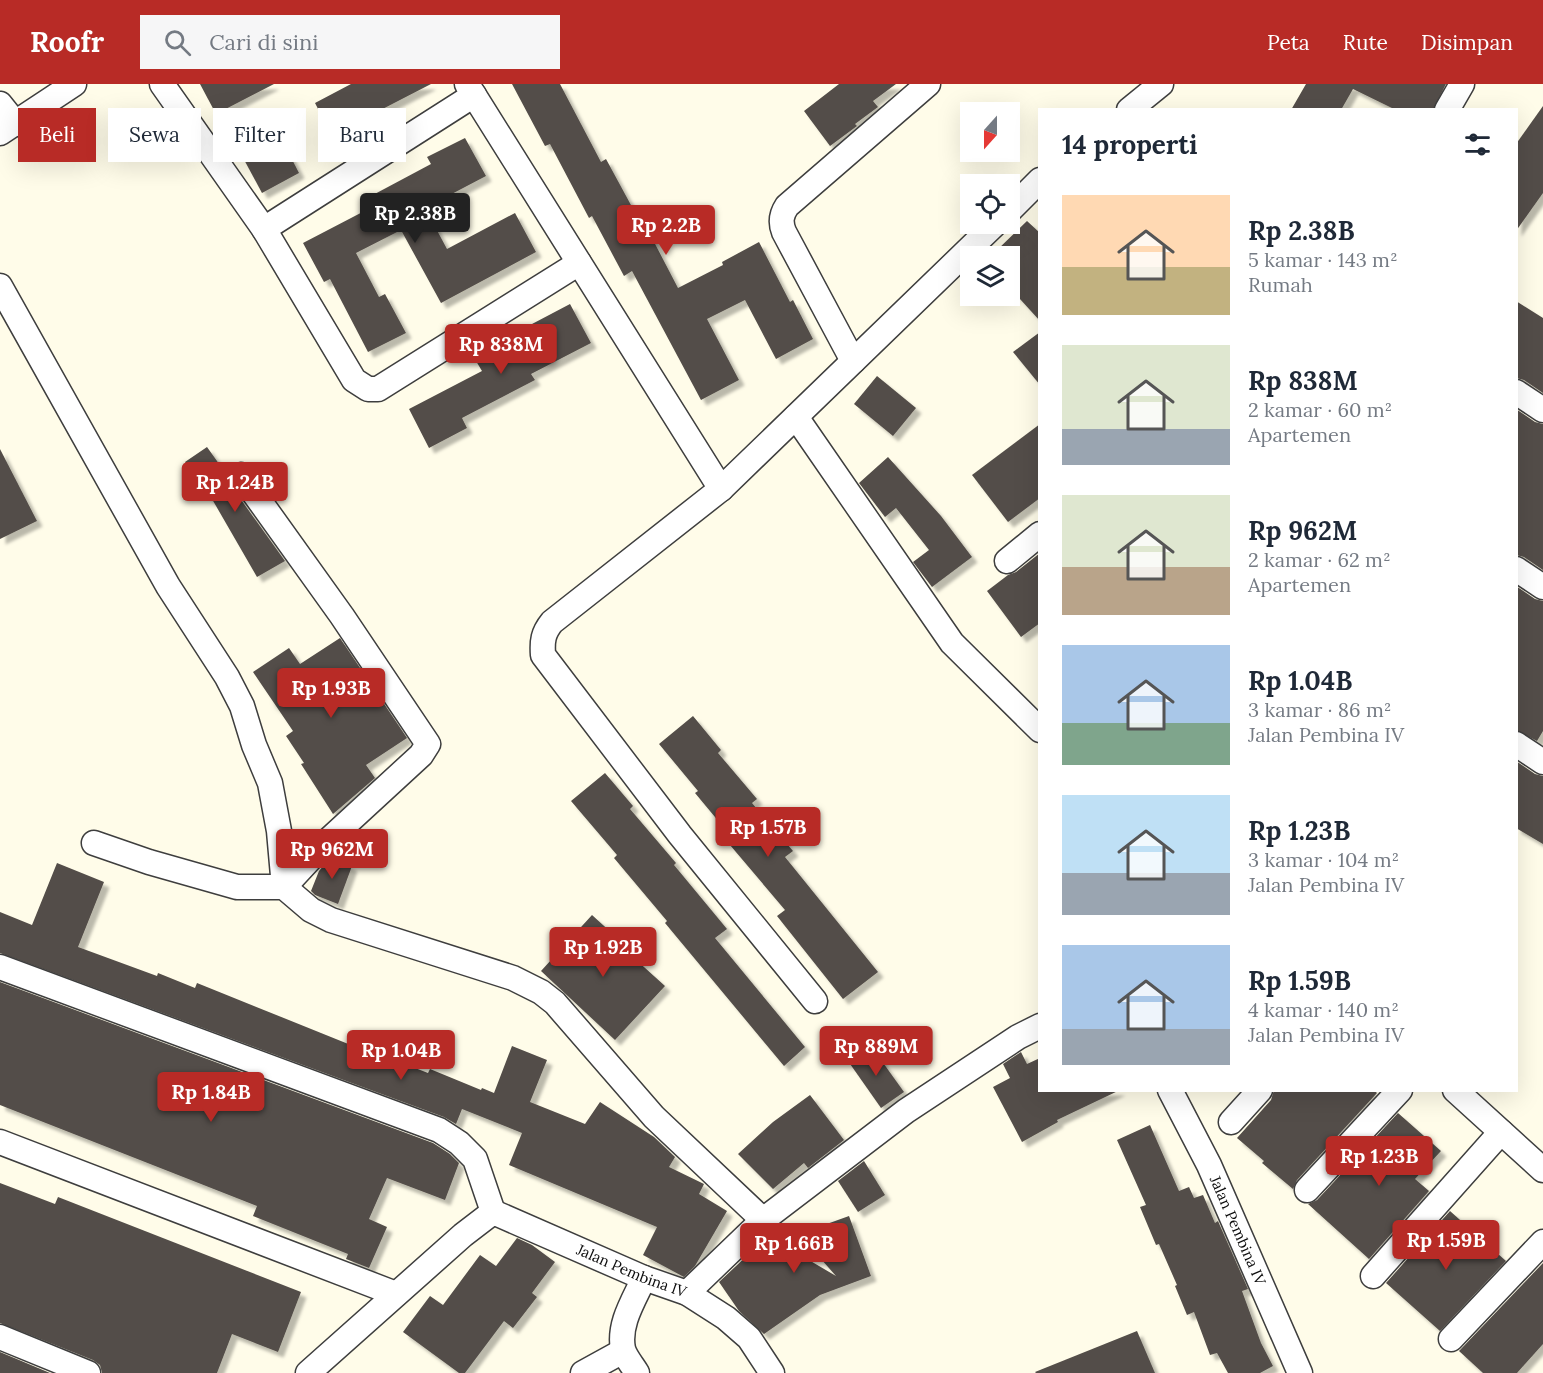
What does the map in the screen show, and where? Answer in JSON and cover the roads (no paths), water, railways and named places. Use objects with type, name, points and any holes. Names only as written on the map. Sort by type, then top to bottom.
[{"type":"street","points":[[0,104],[8,129],[74,84]]},
{"type":"street","points":[[162,84],[264,229],[354,381],[368,389],[378,388],[579,263]]},
{"type":"street","points":[[853,361],[784,232],[783,212],[928,84]]},
{"type":"street","points":[[1131,108],[1161,84]]},
{"type":"street","points":[[1448,108],[1462,84]]},
{"type":"street","points":[[264,229],[470,89],[721,489]]},
{"type":"street","points":[[1020,200],[1038,182]]},
{"type":"street","points":[[815,1001],[680,835],[543,655],[542,641],[546,629],[552,622],[721,489],[985,234]]},
{"type":"street","points":[[0,286],[168,586],[227,677],[242,706],[254,745],[270,783],[279,831],[284,887]]},
{"type":"street","points":[[1518,393],[1543,410]]},
{"type":"street","points":[[796,417],[952,643],[1036,729]]},
{"type":"street","points":[[240,475],[342,616],[428,744],[405,770],[321,847],[284,887]]},
{"type":"street","points":[[1007,561],[1038,536]]},
{"type":"street","points":[[1518,570],[1543,586]]},
{"type":"street","points":[[1518,745],[1541,756]]},
{"type":"street","points":[[94,843],[149,862],[237,887],[284,887],[312,910],[331,920],[513,978],[541,992],[555,1003],[654,1117],[763,1220]]},
{"type":"street","points":[[0,967],[439,1130],[459,1143],[475,1159],[494,1212],[463,1235],[308,1373]]},
{"type":"street","name":"Jalan Pembina IV","points":[[494,1212],[644,1278],[687,1293],[763,1220],[906,1111],[1018,1037],[1038,1027]]},
{"type":"street","name":"Jalan Pembina IV","points":[[1171,1092],[1209,1165],[1300,1373]]},
{"type":"street","points":[[1231,1122],[1258,1092]]},
{"type":"street","points":[[1307,1190],[1398,1092]]},
{"type":"street","points":[[1457,1092],[1543,1170]]},
{"type":"street","points":[[1373,1276],[1501,1132]]},
{"type":"street","points":[[0,1142],[396,1294]]},
{"type":"street","points":[[1451,1339],[1543,1242]]},
{"type":"street","points":[[637,1373],[623,1351],[622,1331],[644,1278]]},
{"type":"street","points":[[687,1293],[726,1318],[749,1338],[772,1373]]},
{"type":"street","points":[[0,1337],[88,1373]]},
{"type":"street","points":[[583,1373],[623,1351]]}]
